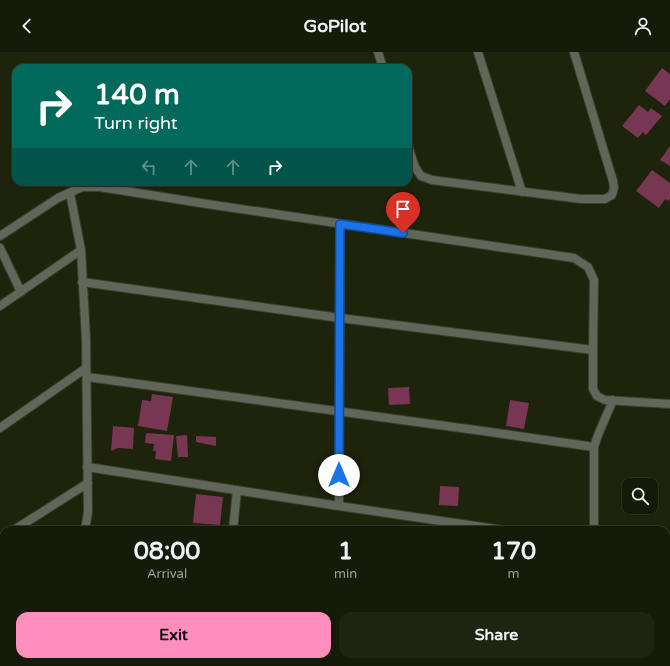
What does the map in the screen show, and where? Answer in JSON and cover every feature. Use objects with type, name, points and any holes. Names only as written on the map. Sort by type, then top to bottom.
[{"type":"street","points":[[378,52],[382,64]]},
{"type":"street","points":[[478,52],[522,192]]},
{"type":"street","points":[[412,158],[415,167],[421,176],[432,180],[581,199],[605,199],[612,195],[614,188],[613,181],[574,52]]},
{"type":"street","points":[[0,236],[58,198],[82,187],[100,187],[574,258],[588,267],[594,280],[593,389],[597,396],[605,400],[670,404]]},
{"type":"street","points":[[70,193],[81,250],[86,339],[88,512],[86,526]]},
{"type":"street","points":[[339,506],[340,224]]},
{"type":"street","points":[[0,248],[21,292]]},
{"type":"street","points":[[0,306],[81,250]]},
{"type":"street","points":[[82,282],[340,318],[593,350]]},
{"type":"street","points":[[0,428],[86,368]]},
{"type":"street","points":[[86,377],[594,447]]},
{"type":"street","points":[[594,526],[594,447],[613,400]]},
{"type":"street","points":[[87,467],[476,526]]},
{"type":"street","points":[[20,526],[88,483]]},
{"type":"street","points":[[233,526],[237,490]]},
{"type":"building","points":[[662,68],[670,74],[670,99],[665,106],[645,91]]},
{"type":"building","points":[[639,105],[648,112],[651,108],[662,116],[646,135],[643,132],[638,138],[622,126]]},
{"type":"building","points":[[670,146],[670,166],[660,160]]},
{"type":"building","points":[[652,170],[670,183],[670,199],[668,201],[665,199],[659,208],[636,191]]},
{"type":"building","points":[[409,387],[410,404],[389,405],[388,388]]},
{"type":"building","points":[[152,394],[173,397],[167,431],[138,426],[142,400],[151,401]]},
{"type":"building","points":[[510,400],[529,403],[524,429],[506,426]]},
{"type":"building","points":[[113,426],[134,428],[133,449],[118,448],[111,451]]},
{"type":"building","points":[[146,433],[174,435],[171,461],[155,459],[156,451],[153,451],[154,444],[145,443]]},
{"type":"building","points":[[187,435],[188,457],[178,457],[176,436]]},
{"type":"building","points":[[196,436],[216,437],[216,446],[196,442]]},
{"type":"building","points":[[440,486],[459,487],[458,506],[439,505]]},
{"type":"building","points":[[196,494],[223,497],[220,525],[193,523]]},
{"type":"route","points":[[339,475],[340,224],[403,233]]}]
